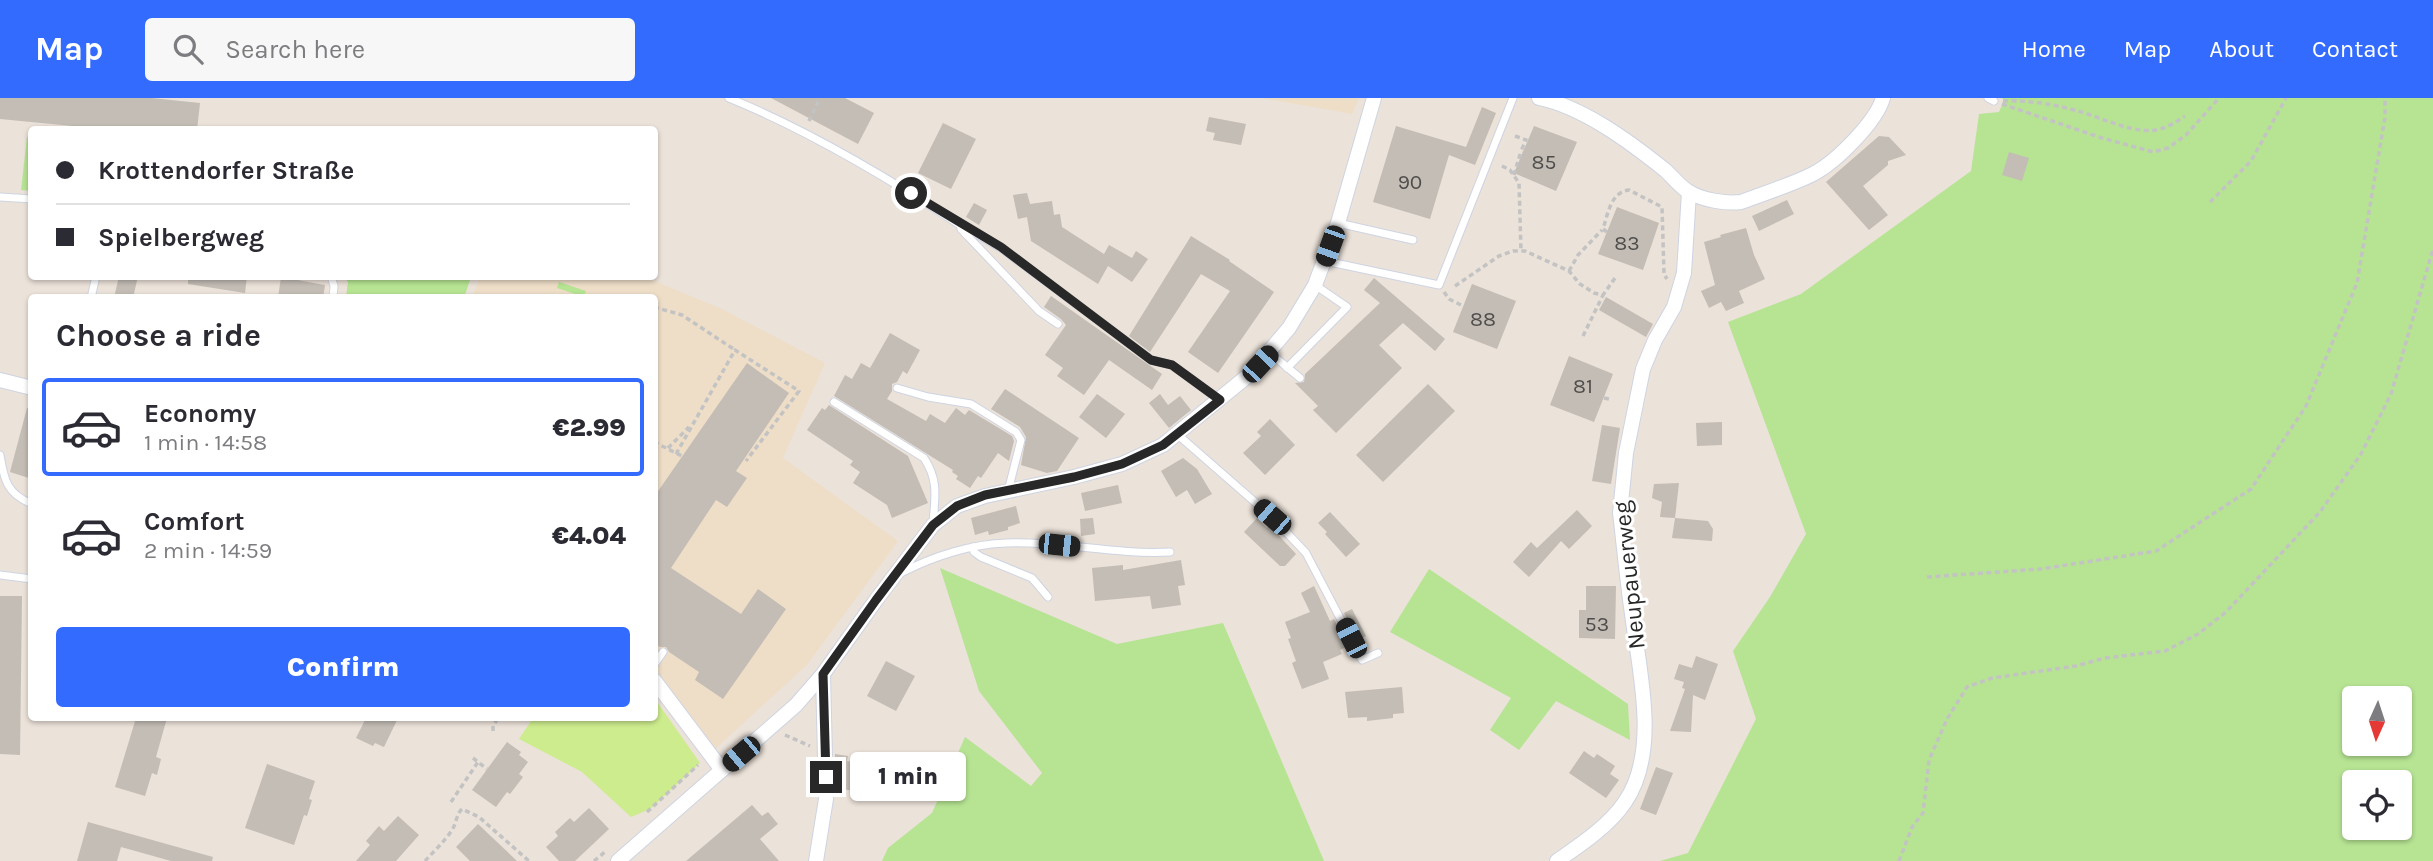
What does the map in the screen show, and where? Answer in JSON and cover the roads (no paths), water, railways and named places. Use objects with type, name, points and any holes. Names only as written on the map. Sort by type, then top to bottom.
[{"type":"street","points":[[618,861],[770,729],[823,674],[933,525],[957,506],[985,495],[1122,464],[1163,445],[1220,400],[1269,353],[1289,328],[1315,285],[1338,223],[1374,98]]},
{"type":"street","points":[[1539,98],[1578,111],[1664,170],[1689,192],[1720,202],[1741,202],[1821,169],[1863,131],[1880,110],[1883,98]]},
{"type":"street","name":"Neupauerweg","points":[[1557,861],[1612,818],[1626,801],[1643,751],[1645,712],[1622,526],[1621,488],[1643,369],[1655,340],[1674,307],[1684,273],[1689,192]]},
{"type":"street","points":[[0,380],[28,387]]},
{"type":"street","points":[[816,861],[826,799],[823,674]]},
{"type":"street","points":[[658,685],[722,770]]},
{"type":"lane","points":[[729,98],[759,110],[852,160],[1001,247],[1151,360],[1172,365],[1220,400]]},
{"type":"lane","points":[[1324,261],[1439,285],[1513,98]]},
{"type":"lane","points":[[0,197],[28,199]]},
{"type":"lane","points":[[1338,223],[1413,240]]},
{"type":"lane","points":[[960,225],[1039,311],[1058,324]]},
{"type":"lane","points":[[1287,368],[1347,307],[1315,285]]},
{"type":"lane","points":[[1269,353],[1300,379]]},
{"type":"lane","points":[[897,388],[928,397],[971,404],[1016,432],[1021,440],[1008,491]]},
{"type":"lane","points":[[834,402],[924,458],[933,472],[936,485],[933,525]]},
{"type":"lane","points":[[1178,435],[1272,517],[1306,553],[1362,660],[1378,653]]},
{"type":"lane","points":[[0,455],[3,474],[11,491],[28,502]]},
{"type":"lane","points":[[893,576],[923,562],[973,547],[1005,543],[1059,545],[1142,554],[1170,552]]},
{"type":"lane","points":[[973,547],[974,552],[981,557],[1032,578],[1048,597]]},
{"type":"lane","points":[[0,575],[28,578]]},
{"type":"lane","points":[[658,659],[663,652]]}]
